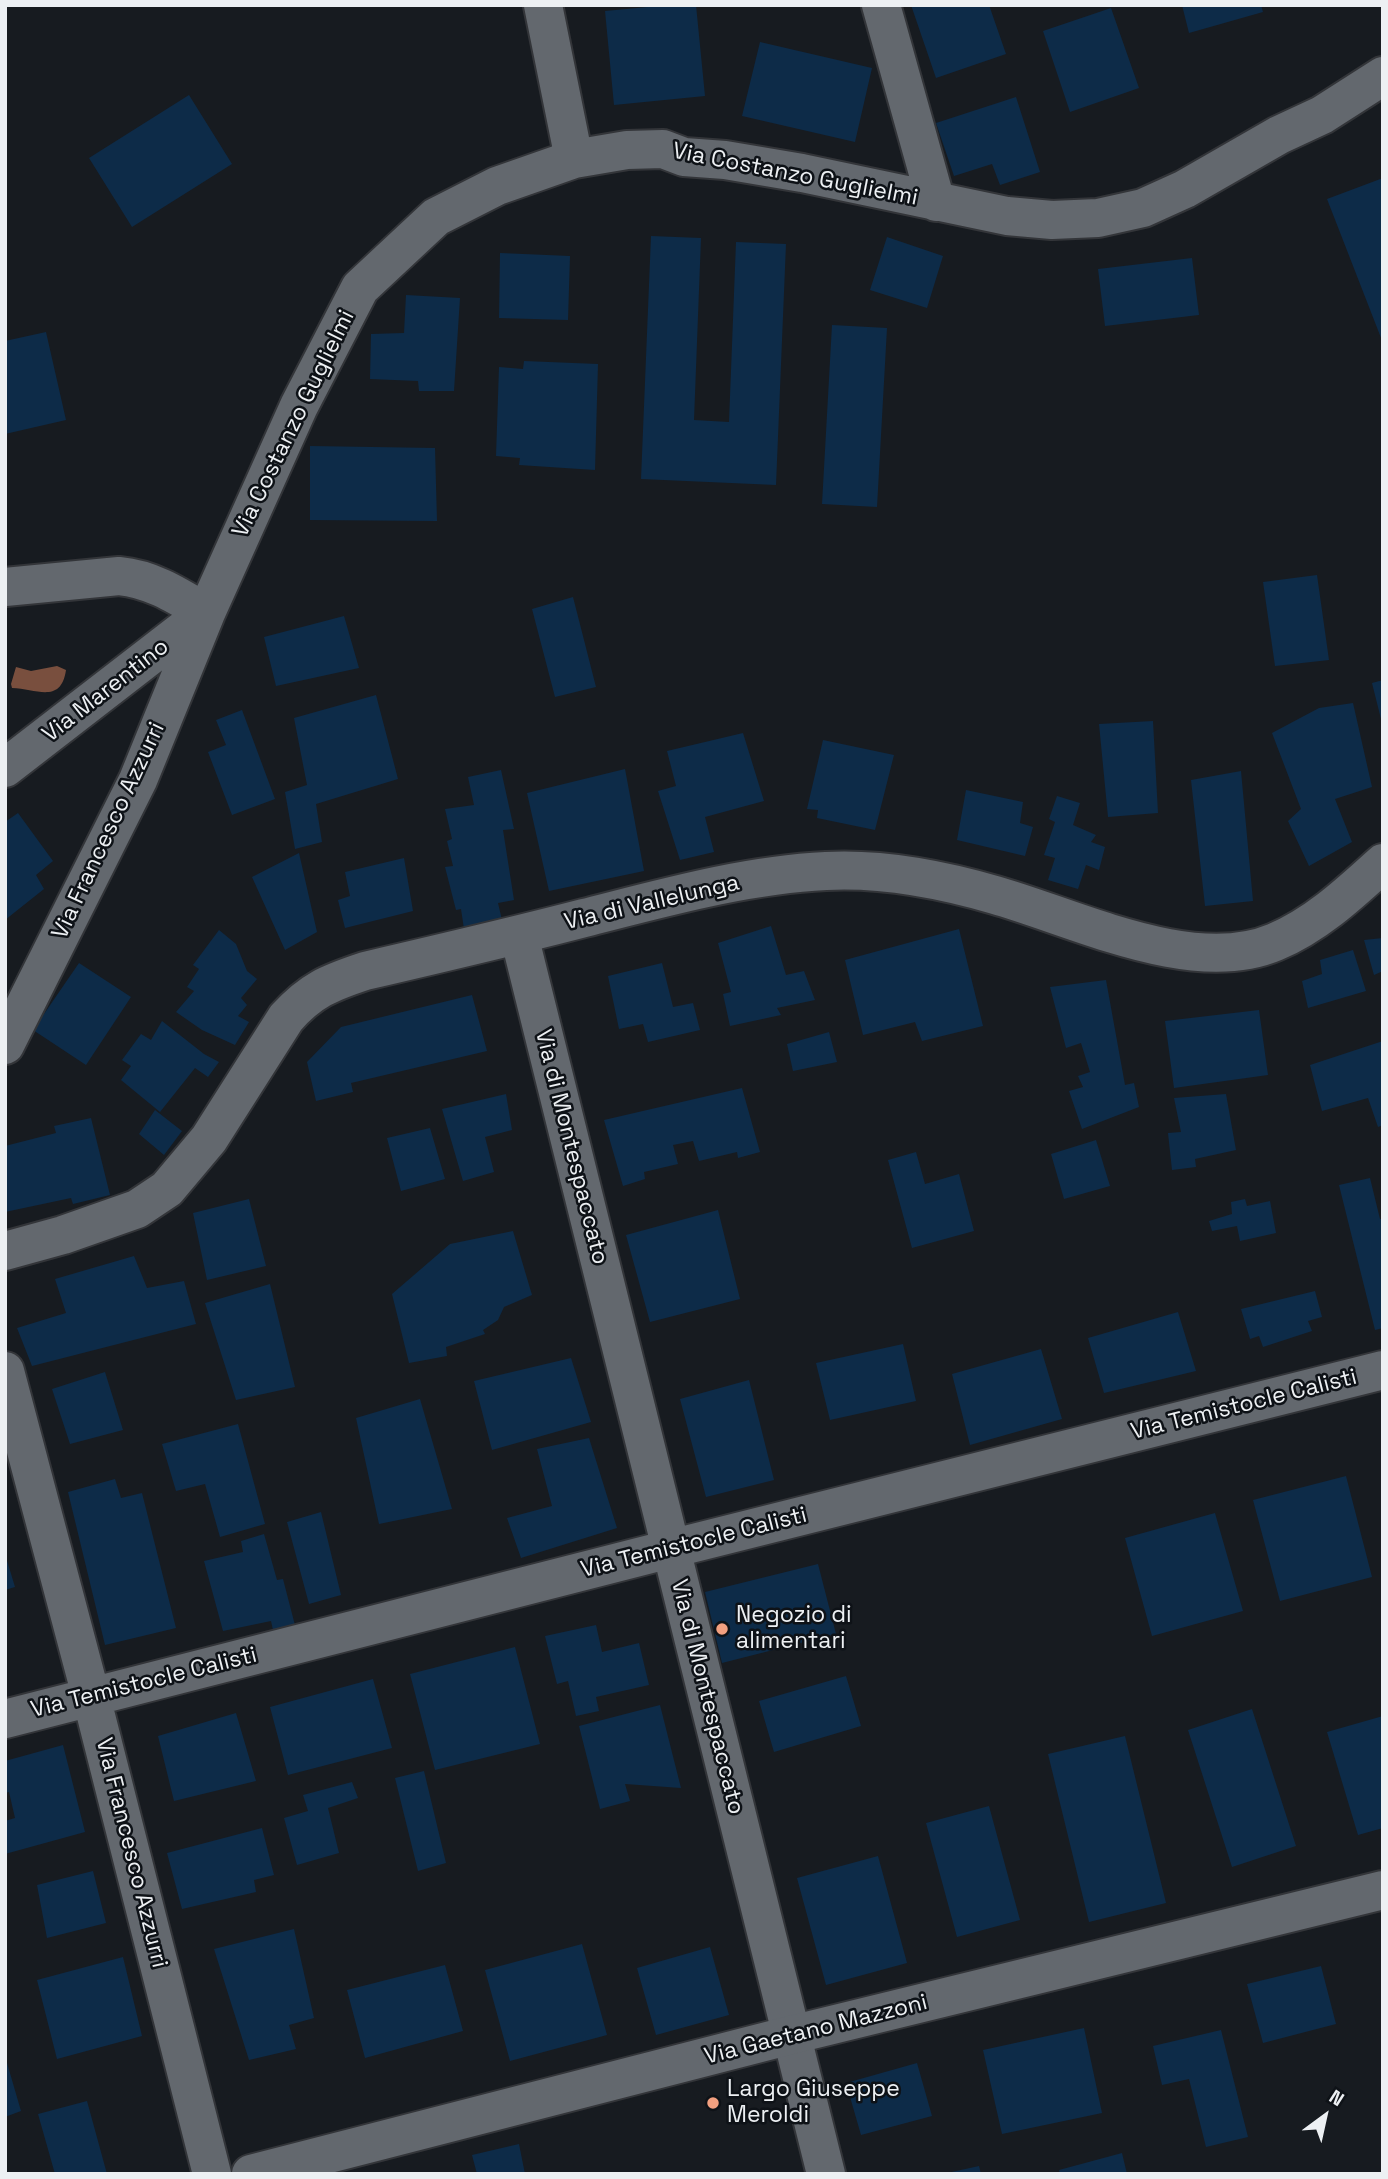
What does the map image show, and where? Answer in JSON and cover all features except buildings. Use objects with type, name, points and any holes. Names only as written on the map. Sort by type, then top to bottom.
[{"type":"street","points":[[543,5],[574,159]]},
{"type":"street","points":[[881,5],[936,202]]},
{"type":"street","name":"Via Costanzo Guglielmi","points":[[206,613],[299,406],[360,288],[436,217],[496,186],[574,159],[614,152],[663,149],[684,157],[725,160],[802,173],[1007,216],[1076,220],[1121,215],[1185,189],[1279,135],[1322,115],[1383,76]]},
{"type":"street","points":[[5,587],[119,576],[169,591],[206,613]]},
{"type":"street","name":"Via Marentino","points":[[5,768],[206,613]]},
{"type":"street","name":"Via Francesco Azzurri","points":[[5,1045],[138,780],[206,613]]},
{"type":"street","name":"Via di Vallelunga","points":[[5,1251],[75,1231],[137,1209],[167,1189],[209,1139],[286,1018],[311,993],[365,971],[659,899],[799,873],[839,871],[936,879],[1143,943],[1173,949],[1210,953],[1243,951],[1275,942],[1313,921],[1383,863]]},
{"type":"street","name":"Via di Montespaccato","points":[[519,935],[826,2174]]},
{"type":"street","name":"Via Temistocle Calisti","points":[[5,1719],[1383,1370]]},
{"type":"street","name":"Via Francesco Azzurri","points":[[5,1371],[91,1696],[212,2174]]},
{"type":"street","name":"Via Gaetano Mazzoni","points":[[251,2174],[791,2035],[1383,1889]]},
{"type":"shaded area","points":[[57,666],[66,670],[63,681],[53,691],[12,688],[16,667],[31,671]]},
{"type":"place","name":"Negozio di alimentari","points":[[722,1629]]},
{"type":"place","name":"Largo Giuseppe Meroldi","points":[[713,2103]]}]
